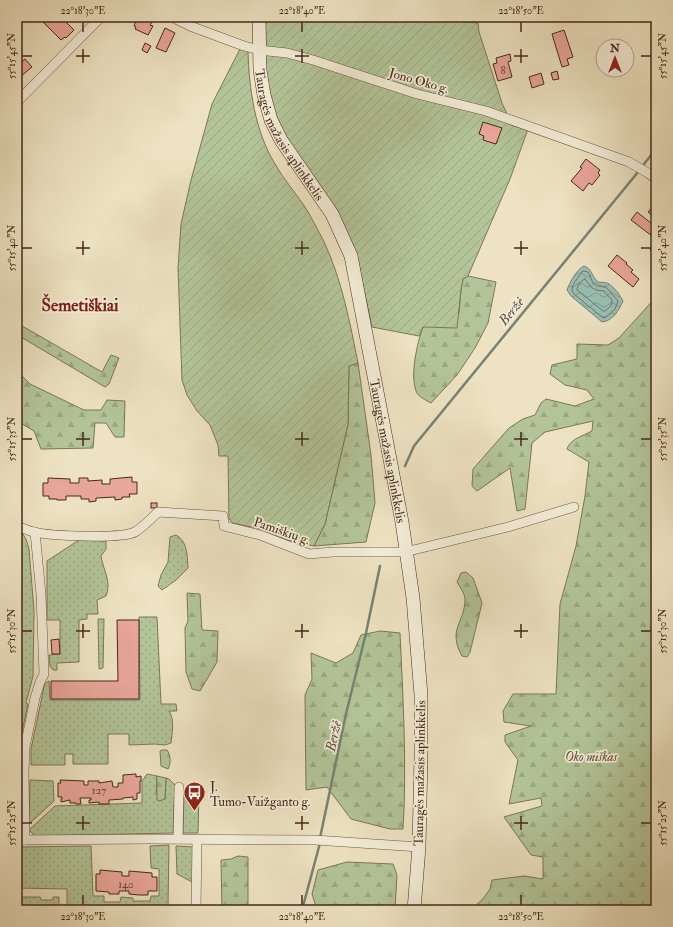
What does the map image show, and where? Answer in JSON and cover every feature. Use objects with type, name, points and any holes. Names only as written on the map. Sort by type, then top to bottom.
[{"type":"main road","name":"Tauragės mažasis aplinkkelis","points":[[259,17],[260,70],[264,95],[271,120],[285,146],[332,214],[351,256],[402,522],[405,552],[413,598],[421,695],[421,756],[414,910]]},
{"type":"street","points":[[17,102],[101,17]]},
{"type":"street","name":"Jono Oko g.","points":[[172,17],[190,26],[244,46],[259,50],[287,53],[417,94],[486,111],[629,162],[656,179]]},
{"type":"street","name":"Pamiškių g.","points":[[17,526],[35,532],[90,536],[125,535],[135,532],[158,512],[180,513],[223,516],[224,526],[260,535],[309,554],[333,552],[405,552],[508,527],[574,507]]},
{"type":"street","points":[[35,532],[41,594],[44,674],[35,698],[26,747],[21,840],[315,840],[418,847]]},
{"type":"street","points":[[178,839],[179,787]]},
{"type":"street","points":[[196,910],[197,839]]},
{"type":"green space","points":[[264,17],[407,17],[478,23],[479,32],[502,103],[511,123],[528,129],[510,179],[468,276],[463,279],[457,328],[423,327],[419,336],[372,327],[359,266],[335,208],[289,143],[277,118],[270,98],[265,61]]},
{"type":"green space","points":[[240,49],[248,51],[254,109],[262,138],[281,174],[309,213],[331,258],[345,302],[358,363],[349,366],[348,424],[325,524],[314,546],[287,540],[256,528],[233,523],[229,519],[228,456],[219,456],[218,445],[210,425],[197,411],[187,395],[182,380],[178,268],[181,224],[191,180],[212,104]]},
{"type":"green space","points":[[468,276],[496,282],[488,323],[475,348],[457,375],[431,403],[418,395],[414,384],[415,359],[423,327],[459,313],[463,279]]},
{"type":"green space","name":"Oko miškas","points":[[656,297],[656,910],[470,910],[482,900],[490,889],[492,880],[524,876],[543,879],[543,857],[531,855],[504,817],[542,806],[541,798],[509,804],[518,760],[505,742],[505,735],[531,726],[504,722],[503,711],[513,694],[556,694],[560,604],[576,546],[585,496],[589,462],[567,449],[574,440],[592,431],[593,421],[545,432],[532,443],[525,509],[517,511],[510,468],[477,491],[472,486],[473,469],[509,428],[523,419],[535,415],[541,403],[546,399],[575,406],[594,399],[587,390],[565,385],[550,374],[552,365],[577,359],[577,344],[608,345],[619,338]]},
{"type":"green space","points":[[17,323],[102,372],[111,355],[119,358],[109,384],[105,387],[21,337],[17,351]]},
{"type":"green space","points":[[358,363],[371,455],[375,503],[366,542],[314,546],[325,524],[348,424],[349,366]]},
{"type":"green space","points":[[17,371],[30,384],[84,410],[101,410],[107,400],[125,401],[124,437],[115,437],[106,423],[95,423],[93,448],[41,449],[34,431],[17,421]]},
{"type":"green space","points":[[17,529],[20,530],[26,539],[29,549],[34,611],[33,676],[26,703],[28,704],[19,746],[22,748],[19,771],[17,770]]},
{"type":"green space","points":[[176,535],[185,545],[188,568],[176,580],[162,590],[158,586],[161,575],[168,562],[170,537]]},
{"type":"green space","points":[[79,540],[106,541],[106,549],[101,556],[108,581],[108,591],[106,596],[97,600],[98,614],[87,614],[87,619],[79,620],[79,662],[57,663],[57,670],[53,670],[50,666],[49,655],[60,654],[60,620],[47,620],[47,561]]},
{"type":"green space","points":[[466,572],[473,578],[482,603],[470,652],[467,657],[462,656],[456,639],[456,632],[465,599],[457,582],[461,573]]},
{"type":"green space","points":[[187,593],[200,594],[202,630],[218,631],[217,662],[200,691],[192,689],[186,672],[185,628],[188,621]]},
{"type":"green space","points":[[139,617],[157,617],[161,704],[176,704],[177,711],[169,711],[173,722],[171,743],[165,745],[129,745],[129,734],[108,734],[108,764],[73,764],[73,754],[65,754],[65,765],[31,765],[31,749],[44,685],[47,682],[49,681],[50,700],[140,700]]},
{"type":"green space","points":[[98,619],[104,619],[103,668],[99,669]]},
{"type":"green space","points":[[380,631],[400,633],[405,756],[403,829],[390,829],[351,819],[327,787],[306,790],[305,695],[312,679],[311,653],[336,663],[353,653],[361,635]]},
{"type":"green space","points":[[167,750],[170,757],[168,769],[161,766],[160,751]]},
{"type":"green space","points":[[147,774],[157,776],[156,794],[165,799],[166,778],[175,785],[173,833],[35,836],[29,830],[55,806],[142,803],[142,781]]},
{"type":"green space","points":[[157,776],[166,778],[165,799],[159,801],[157,800]]},
{"type":"green space","points":[[30,780],[53,781],[54,801],[29,824]]},
{"type":"green space","points":[[184,794],[199,794],[198,833],[183,833]]},
{"type":"green space","points":[[169,845],[168,905],[156,906],[156,910],[67,909],[67,889],[17,888],[17,847],[91,846],[93,896],[104,896],[104,902],[120,902],[121,897],[133,898],[133,901],[150,901],[151,896],[159,896],[159,869],[151,868],[150,846]]},
{"type":"green space","points":[[176,846],[194,847],[194,883],[177,874]]},
{"type":"green space","points":[[238,856],[248,857],[248,910],[222,910],[221,860],[231,859]]},
{"type":"green space","points":[[347,862],[393,864],[397,875],[395,910],[317,910],[312,894],[318,870]]},
{"type":"green space","points":[[17,897],[40,897],[41,900],[53,900],[53,897],[59,897],[59,910],[17,910]]},
{"type":"water","points":[[584,266],[590,270],[597,281],[607,283],[613,288],[623,301],[620,308],[609,320],[602,322],[571,296],[567,290],[576,273]]},
{"type":"building","points":[[45,17],[61,17],[74,30],[66,38],[65,37],[61,40],[42,21]]},
{"type":"building","points":[[143,17],[152,22],[150,25],[153,26],[148,35],[135,29],[136,27],[134,26],[137,18],[141,20]]},
{"type":"building","points":[[165,28],[175,33],[166,52],[156,48]]},
{"type":"building","points":[[564,30],[573,57],[567,59],[569,65],[562,67],[552,34]]},
{"type":"building","points":[[145,43],[151,46],[147,53],[142,50]]},
{"type":"building","points":[[510,54],[511,61],[508,62],[512,77],[498,81],[493,64],[497,63],[496,58]]},
{"type":"building","points":[[25,59],[32,67],[20,77],[17,73],[17,66]]},
{"type":"building","points":[[557,71],[559,79],[553,80],[551,73]]},
{"type":"building","points":[[541,73],[544,84],[532,88],[529,77]]},
{"type":"building","points":[[483,122],[502,128],[496,144],[483,140],[484,136],[479,134]]},
{"type":"building","points":[[586,159],[600,170],[598,173],[600,175],[592,185],[589,183],[583,191],[571,181],[582,168],[580,167]]},
{"type":"building","points":[[656,203],[656,213],[653,216],[648,212]]},
{"type":"building","points":[[637,212],[656,227],[656,239],[631,220]]},
{"type":"building","points":[[656,242],[656,255],[650,250]]},
{"type":"building","points":[[617,255],[627,263],[626,264],[633,270],[631,272],[639,279],[633,287],[608,266]]},
{"type":"building","points":[[132,477],[132,482],[137,482],[137,494],[129,494],[130,497],[122,497],[122,499],[115,500],[115,497],[96,498],[96,501],[89,502],[89,499],[81,499],[81,496],[66,496],[66,500],[57,500],[49,499],[49,496],[43,496],[43,483],[48,483],[48,478],[70,479],[70,483],[79,483],[79,478],[88,478],[88,481],[102,480],[102,484],[110,484],[110,479]]},
{"type":"building","points":[[151,503],[157,503],[157,508],[151,508]]},
{"type":"building","points":[[117,620],[139,620],[139,699],[51,699],[51,681],[118,681]]},
{"type":"building","points":[[59,639],[60,654],[52,654],[51,640]]},
{"type":"building","points":[[136,774],[136,777],[141,776],[140,793],[137,793],[137,799],[133,800],[133,797],[123,798],[109,800],[109,804],[99,804],[99,802],[89,803],[91,798],[80,798],[81,804],[76,804],[70,803],[70,800],[61,802],[62,797],[58,797],[58,783],[61,783],[60,780],[84,781],[84,785],[88,785],[88,781],[99,781],[99,783],[112,781],[113,787],[118,787],[118,783],[123,783],[123,775]]},
{"type":"building","points":[[100,870],[122,872],[122,876],[129,876],[129,871],[152,873],[152,877],[157,877],[157,891],[148,891],[148,895],[139,895],[129,894],[129,891],[119,891],[119,894],[109,894],[109,892],[96,891],[96,874],[100,874]]},
{"type":"building","points":[[158,908],[180,908],[180,910],[158,910]]},
{"type":"waterway","points":[[444,17],[467,19]]},
{"type":"waterway","name":"Beržė","points":[[644,164],[656,149]]},
{"type":"waterway","name":"Beržė","points":[[405,466],[414,446],[638,172]]},
{"type":"waterway","name":"Beržė","points":[[320,838],[346,714],[366,633],[380,566]]},
{"type":"waterway","name":"Beržė","points":[[302,910],[320,843]]},
{"type":"place","name":"J. Tumo-Vaižganto g.","points":[[194,812]]},
{"type":"district","name":"Šemetiškiai","points":[[80,305]]}]
